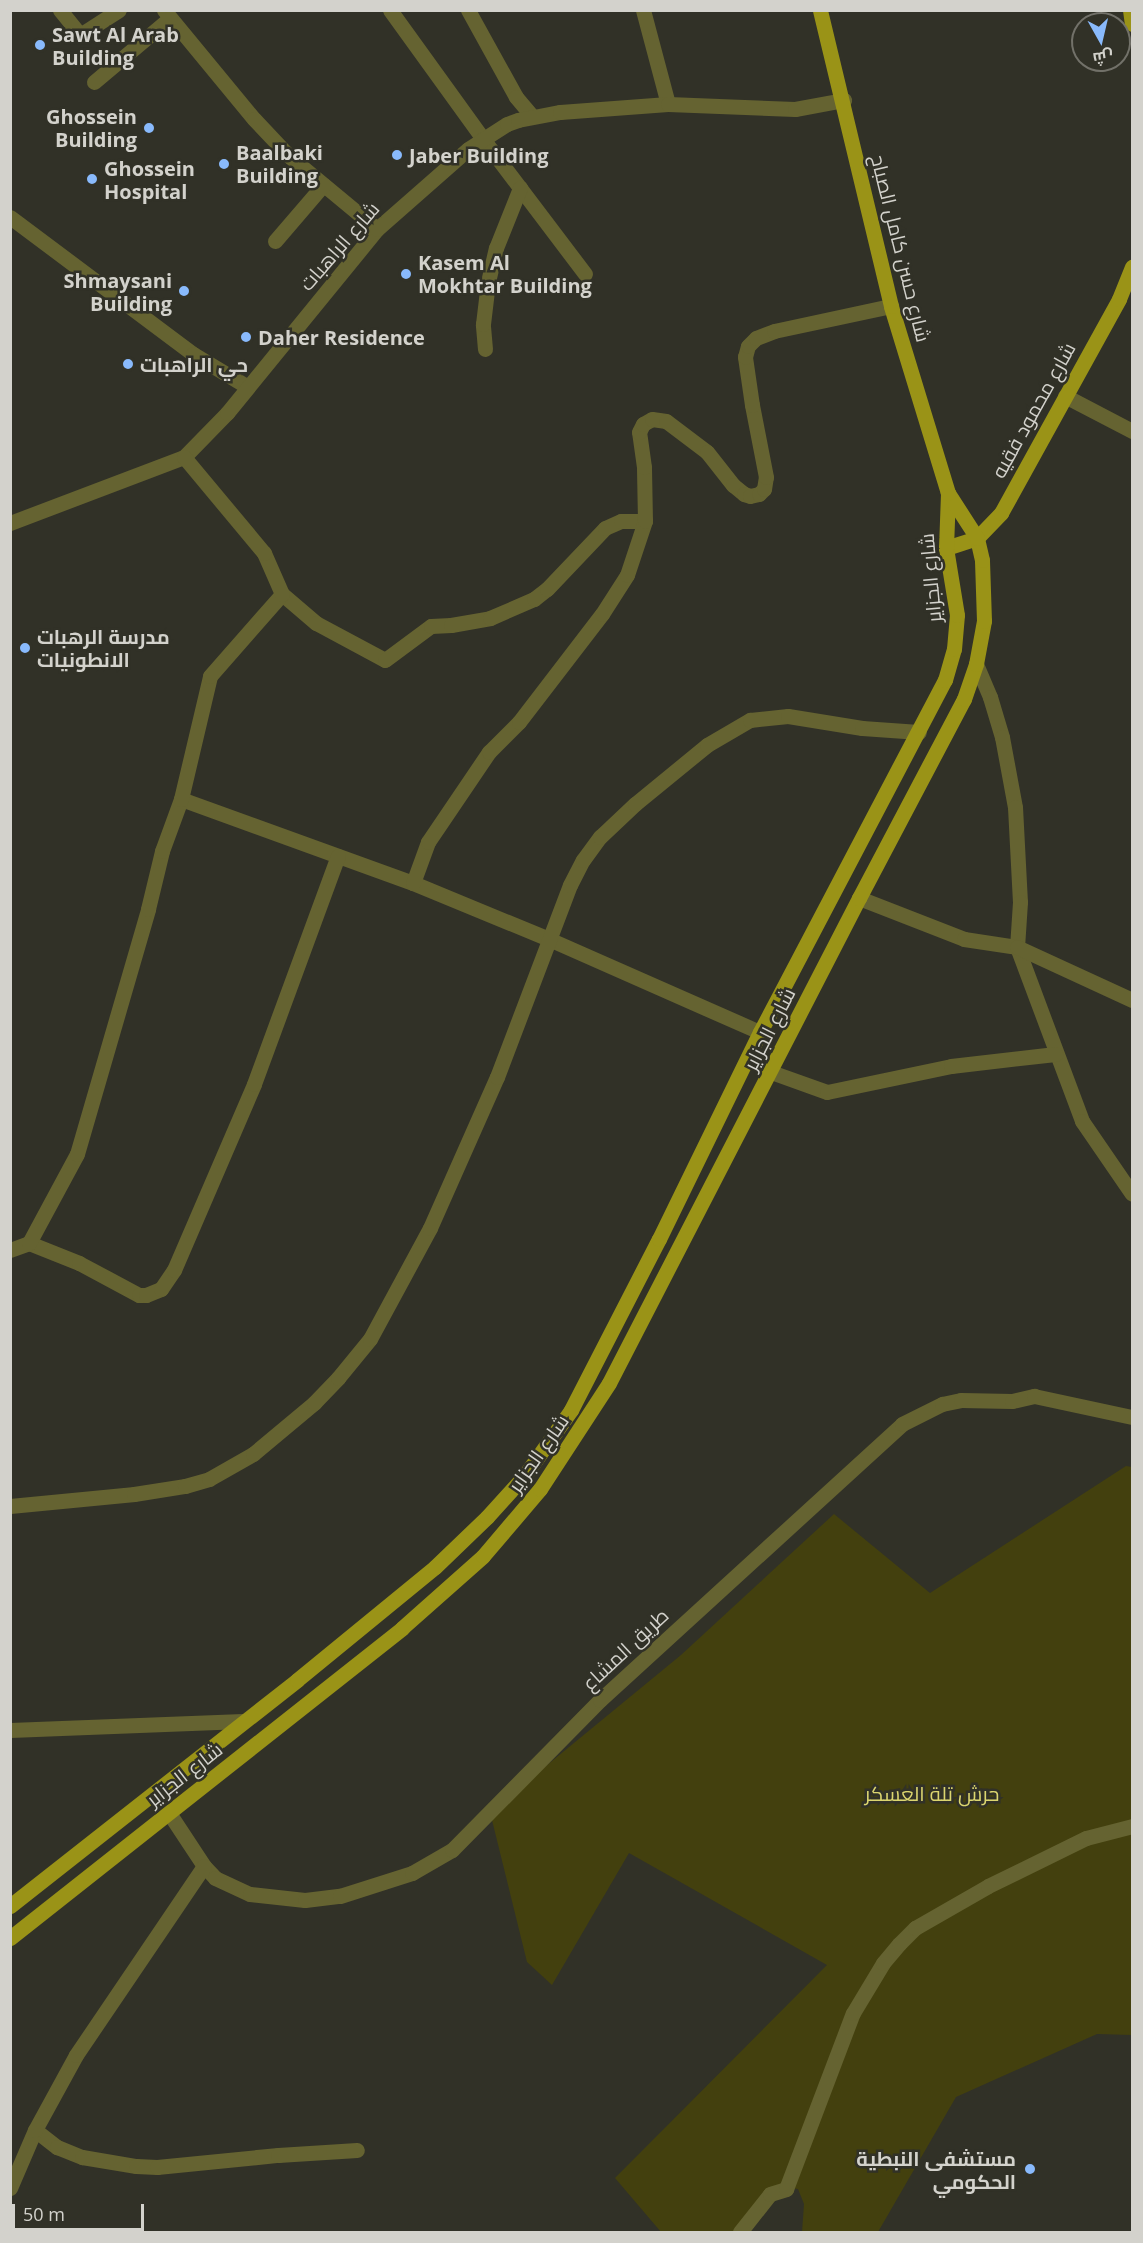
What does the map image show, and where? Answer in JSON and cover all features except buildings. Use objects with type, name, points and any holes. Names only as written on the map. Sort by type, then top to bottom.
[{"type":"main road","name":"شارع حسن كامل الصباح","points":[[820,10],[844,100],[891,306],[948,493]]},
{"type":"main road","points":[[1130,10],[1132,24]]},
{"type":"main road","name":"شارع محمود فقيه","points":[[946,548],[976,538],[1001,513],[1119,299],[1132,267]]},
{"type":"main road","name":"شارع الجزاير","points":[[10,1938],[402,1628],[483,1556],[515,1521],[569,1447],[609,1383],[964,699],[976,664],[984,621],[985,586],[976,538],[948,493]]},
{"type":"main road","name":"شارع الجزاير","points":[[11,1905],[435,1567],[487,1517],[525,1474],[571,1410],[659,1239],[760,1032],[945,680],[954,650],[957,615],[946,548],[948,493]]},
{"type":"street","points":[[60,10],[81,35],[119,10]]},
{"type":"street","points":[[390,10],[483,139],[585,274]]},
{"type":"street","points":[[468,10],[516,97],[532,116]]},
{"type":"street","points":[[643,10],[668,104]]},
{"type":"street","points":[[94,82],[167,14],[254,119],[289,156],[377,229]]},
{"type":"street","name":"شارع الراهبات","points":[[10,523],[184,457],[248,387],[377,229],[432,178],[483,139],[507,124],[532,116],[668,104],[780,110],[812,107],[844,100]]},
{"type":"street","points":[[275,241],[323,185]]},
{"type":"street","points":[[485,349],[483,324],[488,282],[496,248],[520,188]]},
{"type":"street","points":[[10,217],[193,354],[248,387]]},
{"type":"street","points":[[413,883],[428,842],[489,752],[519,722],[619,590],[636,554],[645,521],[644,467],[639,432],[643,423],[652,419],[666,421],[707,452],[739,489],[750,496],[759,494],[764,489],[766,477],[750,396],[745,357],[748,346],[756,338],[774,332],[891,306]]},
{"type":"street","points":[[1065,396],[1132,431]]},
{"type":"street","points":[[184,457],[264,553],[282,594],[316,623],[385,660],[430,626],[490,618],[524,604],[547,589],[605,528],[621,520],[645,521]]},
{"type":"street","points":[[10,1250],[29,1243],[77,1154],[148,909],[162,851],[181,799],[210,676],[282,594]]},
{"type":"street","points":[[976,664],[1002,736],[1015,807],[1020,902],[1017,946],[1055,1054],[1082,1121],[1132,1194]]},
{"type":"street","points":[[10,1506],[134,1494],[185,1486],[209,1479],[253,1454],[314,1403],[338,1378],[370,1340],[430,1228],[497,1077],[570,885],[582,860],[600,837],[656,786],[726,732],[750,720],[788,716],[862,728],[919,732]]},
{"type":"street","points":[[181,799],[413,883],[551,940],[760,1032]]},
{"type":"street","points":[[29,1243],[79,1263],[139,1295],[146,1296],[161,1289],[174,1270],[254,1084],[338,856]]},
{"type":"street","points":[[859,898],[899,916],[964,939],[1017,946],[1132,1000]]},
{"type":"street","points":[[771,1072],[827,1092],[951,1066],[1055,1054]]},
{"type":"street","name":"طريق المشاع","points":[[169,1813],[204,1866],[215,1878],[250,1894],[305,1900],[340,1896],[366,1889],[426,1866],[452,1850],[600,1700],[902,1424],[942,1404],[961,1400],[1012,1401],[1034,1396],[1132,1417]]},
{"type":"street","points":[[10,1730],[243,1721]]},
{"type":"street","points":[[740,2232],[771,2194],[786,2189],[853,2013],[883,1963],[899,1944],[915,1928],[998,1881],[1086,1838],[1132,1826]]},
{"type":"street","points":[[10,2188],[34,2130],[76,2055],[204,1866]]},
{"type":"street","points":[[34,2130],[57,2147],[82,2157],[136,2166],[157,2167],[357,2150]]},
{"type":"green space","name":"حرش تلة العسكر","points":[[1126,1466],[1132,1467],[1132,2035],[1097,2034],[956,2097],[878,2232],[802,2232],[804,2204],[798,2189],[783,2187],[740,2232],[661,2232],[615,2178],[827,1965],[629,1853],[552,1985],[527,1962],[490,1812],[681,1655],[834,1514],[930,1593]]},
{"type":"place","name":"Sawt Al Arab Building","points":[[40,45]]},
{"type":"place","name":"Ghossein Building","points":[[149,128]]},
{"type":"place","name":"Jaber Building","points":[[397,155]]},
{"type":"place","name":"Baalbaki Building","points":[[224,164]]},
{"type":"place","name":"Ghossein Hospital","points":[[92,179]]},
{"type":"place","name":"Kasem Al Mokhtar Building","points":[[406,274]]},
{"type":"place","name":"Shmaysani Building","points":[[184,291]]},
{"type":"place","name":"Daher Residence","points":[[246,337]]},
{"type":"place","name":"حي الراهبات","points":[[128,364]]},
{"type":"place","name":"مدرسة الرهبات الانطونيات","points":[[25,648]]},
{"type":"place","name":"مستشفى النبطية الحكومي","points":[[1030,2169]]}]
